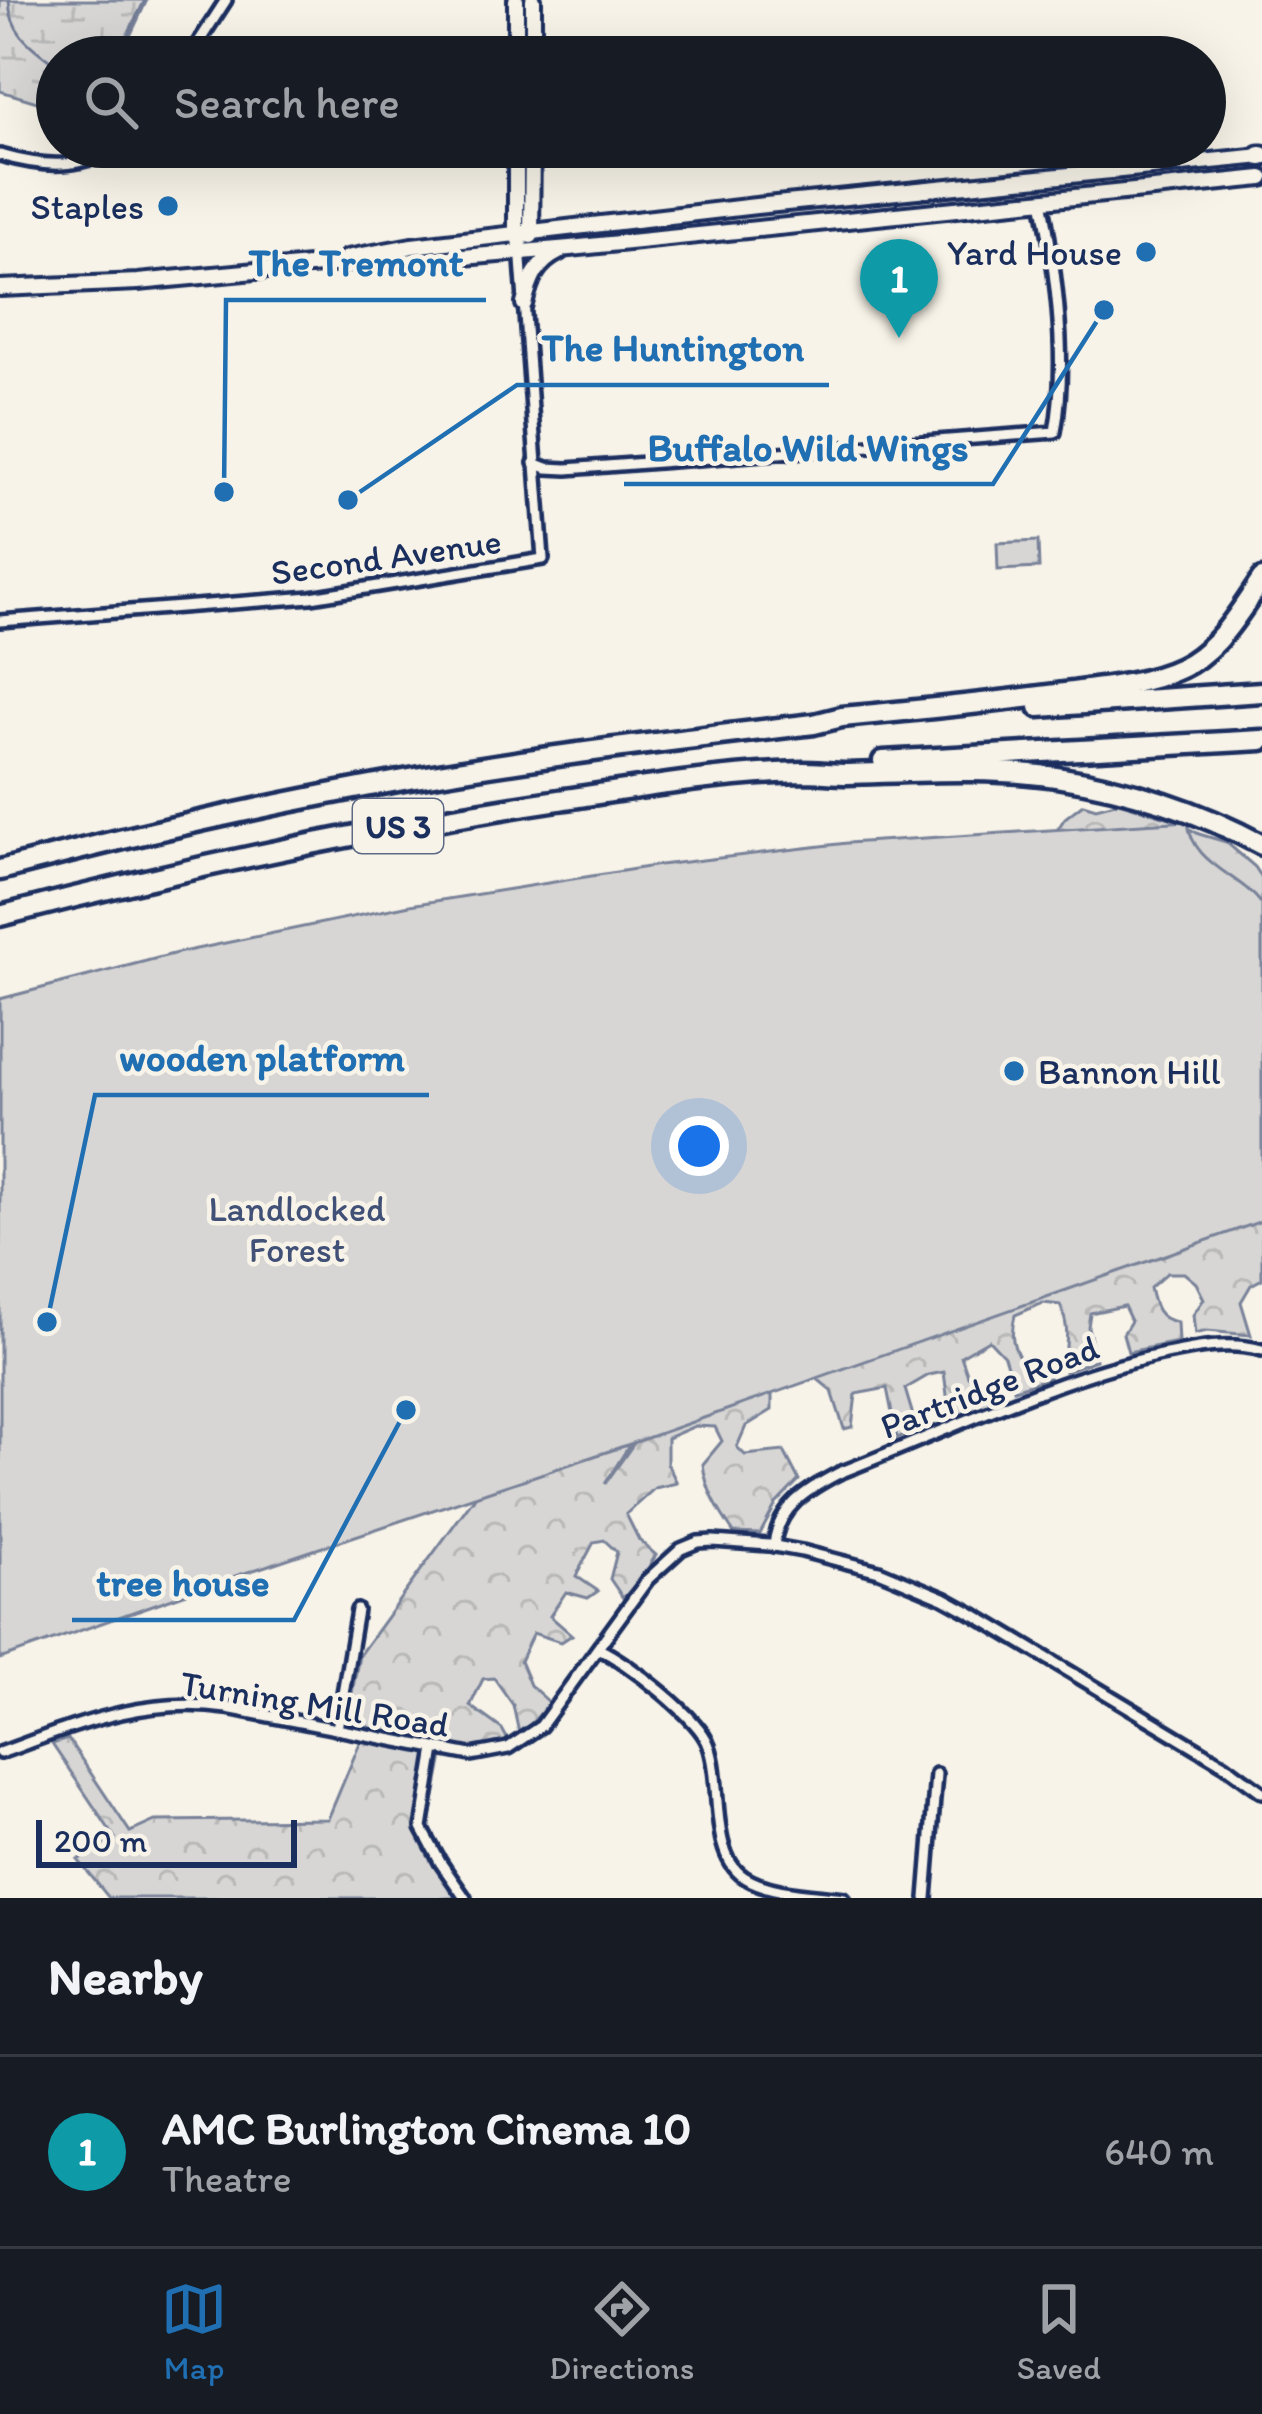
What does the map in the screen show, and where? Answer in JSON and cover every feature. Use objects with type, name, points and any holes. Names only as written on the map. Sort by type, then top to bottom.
[{"type":"highway","name":"US 3","points":[[0,870],[213,818],[402,780],[842,717],[1074,692],[1171,672],[1221,637],[1262,579]]},
{"type":"highway","points":[[814,724],[1262,692]]},
{"type":"highway","name":"US 3","points":[[0,916],[392,827],[597,795],[843,764],[1262,740]]},
{"type":"highway","points":[[803,772],[982,770],[1056,777],[1165,803],[1262,845]]},
{"type":"main road","points":[[516,0],[516,36]]},
{"type":"main road","points":[[533,0],[533,36]]},
{"type":"main road","points":[[1226,159],[1262,156]]},
{"type":"main road","points":[[518,168],[524,252]]},
{"type":"main road","points":[[524,234],[530,168]]},
{"type":"main road","points":[[331,264],[386,249],[1138,168]]},
{"type":"main road","points":[[1041,199],[1055,176]]},
{"type":"main road","points":[[0,288],[138,282],[570,248],[1262,178]]},
{"type":"main road","points":[[524,304],[540,263],[570,248]]},
{"type":"street","points":[[203,36],[226,0]]},
{"type":"street","points":[[0,155],[36,165]]},
{"type":"street","points":[[534,463],[567,469],[1055,432],[1059,347],[1055,284],[1041,199]]},
{"type":"street","name":"Second Avenue","points":[[0,621],[311,597],[543,560],[524,252]]},
{"type":"street","name":"Partridge Road","points":[[774,1546],[777,1528],[789,1507],[815,1486],[1011,1402],[1082,1375],[1175,1352],[1223,1345],[1262,1350]]},
{"type":"street","name":"Turning Mill Road","points":[[0,1753],[108,1715],[168,1705],[209,1706],[471,1755],[487,1754],[523,1740],[541,1726],[647,1579],[681,1549],[713,1541],[842,1559],[944,1598],[1262,1792]]},
{"type":"street","points":[[337,1730],[357,1610]]},
{"type":"street","points":[[599,1649],[633,1668],[705,1736],[712,1752],[724,1850],[735,1869],[767,1886],[844,1898]]},
{"type":"street","points":[[435,1748],[422,1828],[464,1898]]},
{"type":"street","points":[[926,1898],[936,1774]]},
{"type":"green space","points":[[0,0],[147,0],[130,36],[36,36],[36,102],[0,91]]},
{"type":"green space","points":[[1038,541],[1039,568],[998,570],[997,543]]},
{"type":"green space","points":[[1119,802],[1226,842],[1262,878],[1262,1279],[1251,1285],[1241,1302],[1251,1335],[1195,1334],[1193,1315],[1204,1299],[1184,1273],[1167,1273],[1150,1288],[1158,1311],[1177,1322],[1178,1342],[1128,1352],[1123,1334],[1131,1321],[1124,1306],[1090,1313],[1088,1327],[1096,1360],[1065,1371],[1064,1315],[1060,1305],[1043,1303],[1015,1315],[1012,1335],[1024,1365],[1051,1368],[1049,1378],[1014,1389],[1004,1356],[989,1340],[961,1356],[968,1376],[989,1391],[990,1404],[950,1418],[944,1372],[929,1375],[905,1389],[917,1429],[897,1438],[887,1388],[856,1394],[852,1427],[844,1429],[832,1391],[814,1376],[772,1389],[772,1410],[746,1426],[737,1447],[745,1455],[784,1451],[799,1480],[776,1504],[760,1534],[734,1533],[710,1492],[703,1464],[722,1441],[715,1427],[695,1426],[667,1438],[667,1463],[677,1483],[655,1488],[626,1514],[639,1540],[656,1555],[643,1576],[623,1598],[610,1579],[617,1552],[604,1540],[594,1542],[576,1576],[598,1591],[588,1598],[566,1592],[550,1616],[572,1635],[561,1642],[533,1633],[520,1661],[530,1685],[550,1703],[519,1733],[513,1705],[494,1678],[483,1679],[470,1706],[502,1729],[508,1740],[471,1748],[447,1747],[446,1741],[429,1828],[471,1898],[109,1898],[78,1860],[115,1838],[52,1744],[68,1739],[130,1832],[155,1821],[328,1819],[367,1726],[348,1715],[359,1655],[476,1495],[630,1444],[605,1484],[874,1105],[1065,818],[1083,804],[1096,808]]},
{"type":"green space","name":"Landlocked Forest","points":[[1188,821],[1197,848],[1262,904],[1262,1221],[0,1659],[0,999],[177,953],[410,905],[660,865],[847,843]]},
{"type":"waterway","points":[[9,0],[13,22],[36,50]]},
{"type":"waterway","points":[[127,36],[145,0]]},
{"type":"place","name":"Staples","points":[[168,206]]},
{"type":"place","name":"Yard House","points":[[1146,252]]},
{"type":"place","name":"Buffalo Wild Wings","points":[[1104,310]]},
{"type":"place","name":"AMC Burlington Cinema 10","points":[[899,338]]},
{"type":"place","name":"The Tremont","points":[[224,492]]},
{"type":"place","name":"The Huntington","points":[[348,500]]},
{"type":"place","name":"Bannon Hill","points":[[1014,1071]]},
{"type":"place","name":"wooden platform","points":[[47,1322]]},
{"type":"place","name":"tree house","points":[[406,1410]]}]
